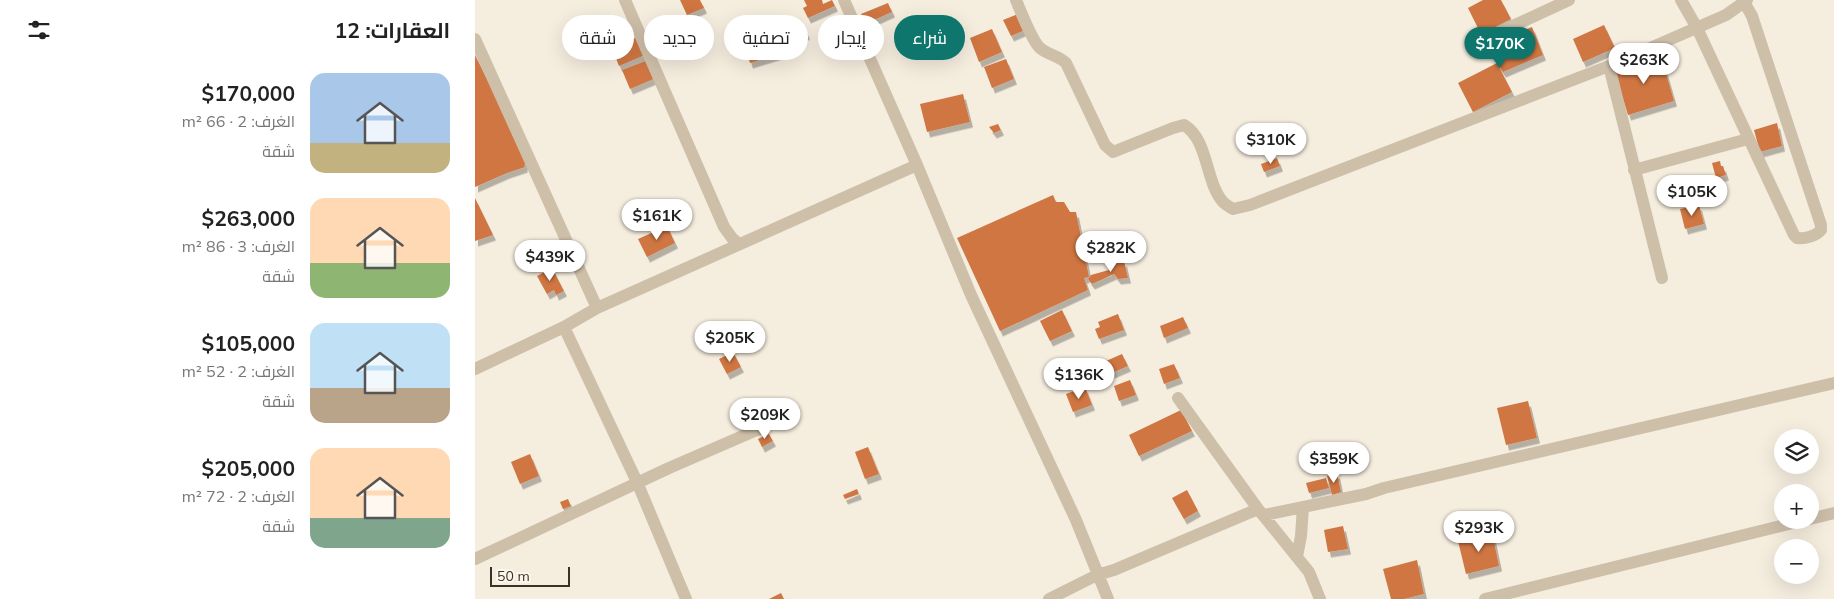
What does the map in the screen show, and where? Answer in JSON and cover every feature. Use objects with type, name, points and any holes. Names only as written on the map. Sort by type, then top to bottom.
[{"type":"street","points":[[625,0],[724,227],[739,244]]},
{"type":"street","points":[[844,0],[917,165],[971,295],[1075,520],[1108,599]]},
{"type":"street","points":[[1016,0],[1038,46],[1047,53],[1060,57],[1066,63],[1105,145],[1113,152],[1184,125],[1192,130],[1205,157],[1217,192],[1224,203],[1233,209],[1250,205],[1609,66],[1697,28],[1725,15],[1745,1],[1752,16],[1821,225],[1821,230],[1818,233],[1803,238],[1795,237],[1697,28],[1681,0]]},
{"type":"street","points":[[1489,37],[1569,0]]},
{"type":"street","points":[[475,40],[597,308]]},
{"type":"street","points":[[1609,66],[1662,278]]},
{"type":"street","points":[[1634,170],[1748,139]]},
{"type":"street","points":[[475,369],[564,327],[597,308],[739,244],[814,213],[917,165]]},
{"type":"street","points":[[564,327],[637,482],[686,599]]},
{"type":"street","points":[[1049,599],[1097,576],[1261,512],[1303,507],[1366,494],[1384,488],[1834,383]]},
{"type":"street","points":[[1178,398],[1261,512],[1309,572],[1320,599]]},
{"type":"street","points":[[475,559],[637,482],[759,429],[794,410]]},
{"type":"street","points":[[1297,557],[1303,507]]},
{"type":"street","points":[[1819,517],[1834,513]]},
{"type":"street","points":[[1485,599],[1774,528]]},
{"type":"building","points":[[680,0],[700,0],[704,8],[687,15]]},
{"type":"building","points":[[804,0],[822,0],[823,4],[832,0],[835,6],[808,18],[803,8],[807,6]]},
{"type":"building","points":[[1483,0],[1501,0],[1511,19],[1481,34],[1468,8]]},
{"type":"building","points":[[888,3],[892,12],[884,16],[861,14]]},
{"type":"building","points":[[1018,14],[1025,30],[1011,36],[1003,20]]},
{"type":"building","points":[[1604,25],[1615,48],[1583,62],[1573,39]]},
{"type":"building","points":[[1532,27],[1543,55],[1503,72],[1498,65],[1512,92],[1473,112],[1458,83],[1497,63],[1487,46]]},
{"type":"building","points":[[992,29],[1002,52],[979,62],[970,38]]},
{"type":"building","points":[[637,37],[644,55],[634,60],[634,38]]},
{"type":"building","points":[[475,55],[527,164],[524,165],[525,167],[475,187]]},
{"type":"building","points":[[1661,56],[1674,101],[1628,115],[1614,70]]},
{"type":"building","points":[[1006,59],[1014,79],[992,88],[984,67]]},
{"type":"building","points":[[617,60],[633,60],[619,66]]},
{"type":"building","points":[[648,60],[656,78],[630,89],[622,70]]},
{"type":"building","points":[[749,60],[760,60],[750,63]]},
{"type":"building","points":[[963,94],[970,122],[927,132],[920,104]]},
{"type":"building","points":[[1777,123],[1782,146],[1760,152],[1754,130]]},
{"type":"building","points":[[998,124],[1001,130],[994,133],[989,127]]},
{"type":"building","points":[[1277,158],[1280,166],[1264,172],[1261,164]]},
{"type":"building","points":[[1720,161],[1726,175],[1716,178],[1712,163]]},
{"type":"building","points":[[1676,178],[1680,190],[1666,194],[1663,181]]},
{"type":"building","points":[[1053,195],[1056,202],[1064,202],[1070,212],[1076,212],[1089,277],[1084,278],[1088,290],[1000,331],[957,238]]},
{"type":"building","points":[[475,198],[493,235],[475,241]]},
{"type":"building","points":[[1699,205],[1704,224],[1685,229],[1680,209]]},
{"type":"building","points":[[667,226],[675,243],[647,257],[638,239]]},
{"type":"building","points":[[1124,261],[1128,278],[1118,279],[1114,274],[1092,284],[1088,279],[1091,275],[1109,270],[1108,268],[1112,267],[1112,263]]},
{"type":"building","points":[[552,268],[564,291],[556,295],[554,290],[547,294],[537,276]]},
{"type":"building","points":[[1062,310],[1072,331],[1050,341],[1040,321]]},
{"type":"building","points":[[1118,314],[1124,330],[1099,339],[1095,329],[1100,327],[1098,322]]},
{"type":"building","points":[[1183,317],[1188,328],[1164,338],[1160,326]]},
{"type":"building","points":[[733,352],[741,367],[727,374],[719,359]]},
{"type":"building","points":[[1122,354],[1128,366],[1112,373],[1106,361]]},
{"type":"building","points":[[1174,364],[1180,378],[1164,384],[1159,369]]},
{"type":"building","points":[[1130,380],[1136,395],[1119,401],[1114,386]]},
{"type":"building","points":[[1085,387],[1092,405],[1073,412],[1066,394]]},
{"type":"building","points":[[1528,401],[1537,438],[1506,445],[1497,408]]},
{"type":"building","points":[[1181,410],[1192,431],[1139,456],[1129,435]]},
{"type":"building","points":[[769,434],[773,441],[762,447],[758,439]]},
{"type":"building","points":[[868,447],[879,474],[865,479],[855,452]]},
{"type":"building","points":[[530,454],[539,476],[520,484],[511,462]]},
{"type":"building","points":[[1337,473],[1341,492],[1332,495],[1327,476]]},
{"type":"building","points":[[1326,478],[1329,488],[1309,493],[1306,483]]},
{"type":"building","points":[[857,489],[859,494],[845,499],[843,495]]},
{"type":"building","points":[[1187,490],[1198,511],[1184,519],[1172,498]]},
{"type":"building","points":[[568,499],[571,506],[563,509],[560,502]]},
{"type":"building","points":[[1343,526],[1348,549],[1328,552],[1324,530]]},
{"type":"building","points":[[1492,532],[1499,566],[1466,574],[1458,541]]},
{"type":"building","points":[[1417,560],[1424,594],[1404,599],[1391,599],[1383,569]]},
{"type":"building","points":[[781,593],[784,599],[769,599]]}]
